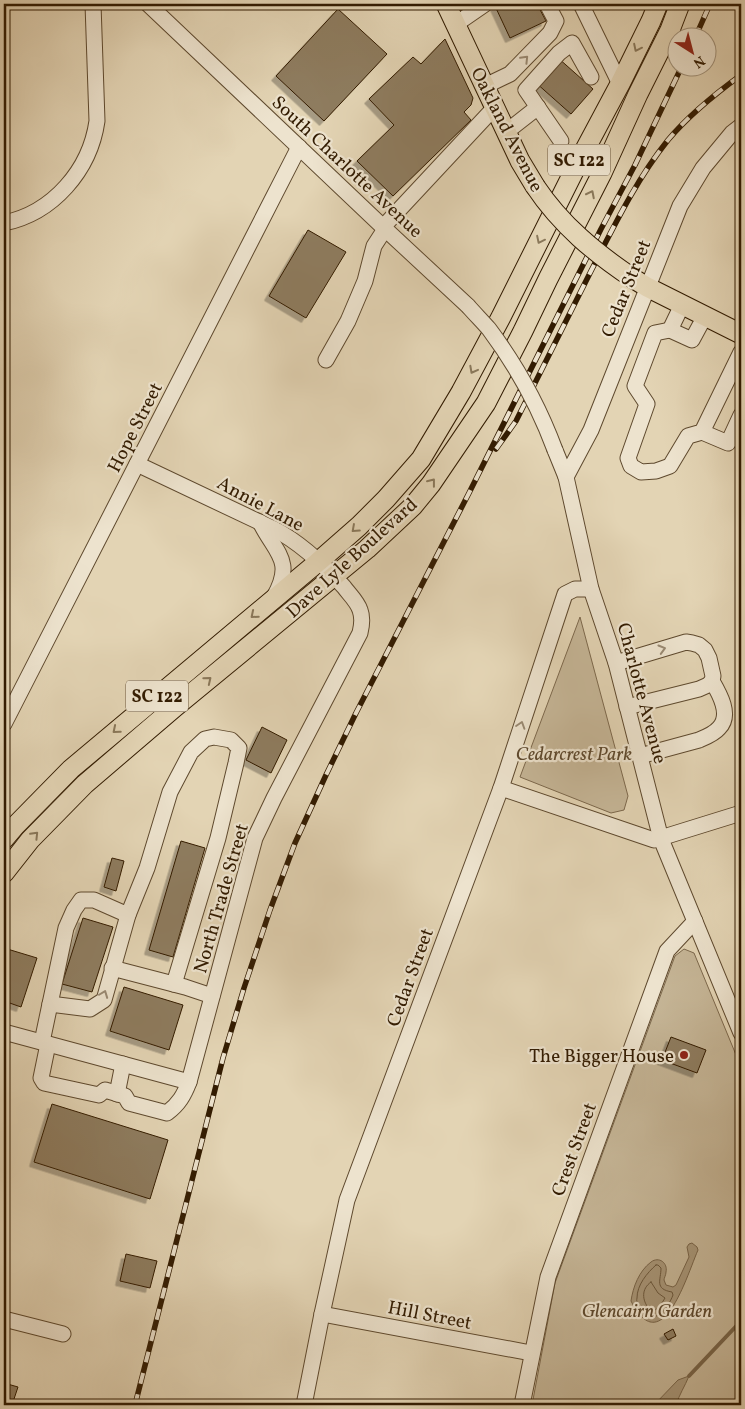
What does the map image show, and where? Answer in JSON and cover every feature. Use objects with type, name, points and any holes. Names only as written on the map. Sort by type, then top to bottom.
[{"type":"main road","name":"Oakland Avenue","points":[[446,4],[520,161],[535,186],[558,216],[577,236],[606,260],[640,283],[741,334]]},
{"type":"main road","name":"Dave Lyle Boulevard","points":[[4,839],[71,768],[359,526],[421,459],[461,392],[501,317],[580,159],[620,84],[658,4]]},
{"type":"main road","name":"Dave Lyle Boulevard","points":[[4,873],[30,840],[85,784],[385,533],[413,506],[431,484],[486,403],[602,173],[642,85],[670,30],[680,4]]},
{"type":"street","points":[[4,223],[27,216],[55,199],[81,167],[88,151],[97,121],[93,4]]},
{"type":"street","name":"South Charlotte Avenue","points":[[148,4],[468,306],[488,328],[512,363]]},
{"type":"street","points":[[456,24],[485,4]]},
{"type":"street","points":[[485,86],[510,74],[550,33],[556,21],[547,4]]},
{"type":"street","points":[[581,4],[620,84]]},
{"type":"street","points":[[561,141],[526,90],[559,53],[591,26]]},
{"type":"street","points":[[572,43],[591,77]]},
{"type":"street","points":[[326,360],[348,321],[365,281],[374,246],[384,228],[494,107]]},
{"type":"street","points":[[506,132],[538,107]]},
{"type":"street","name":"Cedar Street","points":[[566,478],[591,430],[640,283],[680,206],[703,168],[732,133],[741,126]]},
{"type":"street","name":"Hope Street","points":[[4,724],[299,147]]},
{"type":"street","points":[[670,330],[682,305]]},
{"type":"street","points":[[704,316],[692,340],[670,330],[655,333],[635,386],[647,404],[630,448],[628,458],[631,466],[641,472],[656,471],[670,466],[688,436],[702,432],[728,442],[741,415]]},
{"type":"street","points":[[702,432],[737,370],[741,352]]},
{"type":"street","name":"Charlotte Avenue","points":[[512,363],[543,420],[566,478],[591,589],[616,663],[661,839],[741,1033]]},
{"type":"street","name":"Annie Lane","points":[[137,464],[260,522],[293,540],[334,576],[350,595],[360,611],[362,624],[360,633],[350,653]]},
{"type":"street","points":[[260,522],[273,543],[283,566],[281,584],[272,600]]},
{"type":"street","name":"Cedar Street","points":[[304,1405],[347,1200],[501,788],[565,594],[575,590],[591,589]]},
{"type":"street","points":[[616,663],[686,642],[692,642],[705,650],[709,658],[713,676],[712,681],[723,703],[724,718],[720,728],[708,736],[640,756]]},
{"type":"street","name":"North Trade Street","points":[[117,1094],[125,1096],[129,1103],[167,1113],[183,1097],[189,1082],[255,838],[350,653]]},
{"type":"street","points":[[627,707],[699,689],[712,681]]},
{"type":"street","points":[[50,1004],[90,1009],[104,1000],[128,914],[147,868],[170,792],[191,752],[205,739],[214,737],[231,740],[239,748],[236,763],[218,838],[174,984]]},
{"type":"street","points":[[501,788],[654,840],[741,813]]},
{"type":"street","points":[[123,1064],[117,1094],[105,1090],[99,1095],[44,1083],[42,1078],[50,1004],[66,928],[74,910],[81,900],[94,900],[128,914]]},
{"type":"street","name":"Crest Street","points":[[522,1405],[531,1353],[548,1277],[667,950],[695,921]]},
{"type":"street","points":[[112,968],[212,996]]},
{"type":"street","points":[[4,1032],[189,1082]]},
{"type":"street","name":"Hill Street","points":[[322,1314],[531,1353]]},
{"type":"street","points":[[4,1319],[63,1334]]},
{"type":"green space","name":"Cedarcrest Park","points":[[580,617],[628,796],[624,810],[611,813],[520,777]]},
{"type":"green space","name":"Glencairn Garden","points":[[684,949],[694,953],[741,1067],[741,1405],[532,1405],[555,1283],[675,956]]},
{"type":"water","points":[[692,1243],[698,1250],[672,1308],[663,1318],[653,1322],[642,1317],[631,1301],[633,1290],[640,1275],[651,1262],[660,1260],[666,1266],[664,1280],[666,1285],[673,1287],[676,1285],[689,1257],[687,1247]]},
{"type":"water","points":[[689,1376],[676,1405],[654,1405],[678,1380]]},
{"type":"building","points":[[500,4],[537,4],[546,21],[510,38],[495,6]]},
{"type":"building","points":[[338,9],[387,54],[324,121],[276,76]]},
{"type":"building","points":[[445,39],[473,98],[471,105],[464,112],[471,120],[393,196],[357,161],[394,125],[369,99],[413,57],[421,64]]},
{"type":"building","points":[[557,57],[593,89],[571,114],[535,82]]},
{"type":"building","points":[[308,230],[346,252],[306,318],[269,296]]},
{"type":"building","points":[[262,727],[287,740],[271,773],[246,760]]},
{"type":"building","points":[[181,841],[205,848],[173,957],[149,950]]},
{"type":"building","points":[[112,858],[124,861],[116,891],[104,887]]},
{"type":"building","points":[[83,918],[113,927],[92,992],[62,984]]},
{"type":"building","points":[[4,948],[37,958],[21,1007],[4,1001]]},
{"type":"building","points":[[124,987],[183,1005],[169,1050],[110,1031]]},
{"type":"building","name":"The Bigger House","points":[[671,1037],[706,1050],[697,1073],[662,1060]]},
{"type":"building","points":[[52,1104],[168,1140],[150,1199],[34,1162]]},
{"type":"building","points":[[126,1254],[157,1261],[150,1288],[120,1281]]},
{"type":"building","points":[[673,1329],[676,1336],[668,1340],[664,1334]]},
{"type":"building","points":[[4,1383],[18,1387],[12,1405],[4,1405]]},
{"type":"waterway","points":[[689,1376],[741,1321]]},
{"type":"railway","points":[[699,28],[710,4]]},
{"type":"railway","points":[[496,449],[516,421],[608,237],[656,155],[693,113],[741,75]]},
{"type":"railway","points":[[135,1405],[223,1058],[270,910],[295,843],[356,713],[635,165],[676,78]]},
{"type":"place","name":"The Bigger House","points":[[684,1055]]}]
